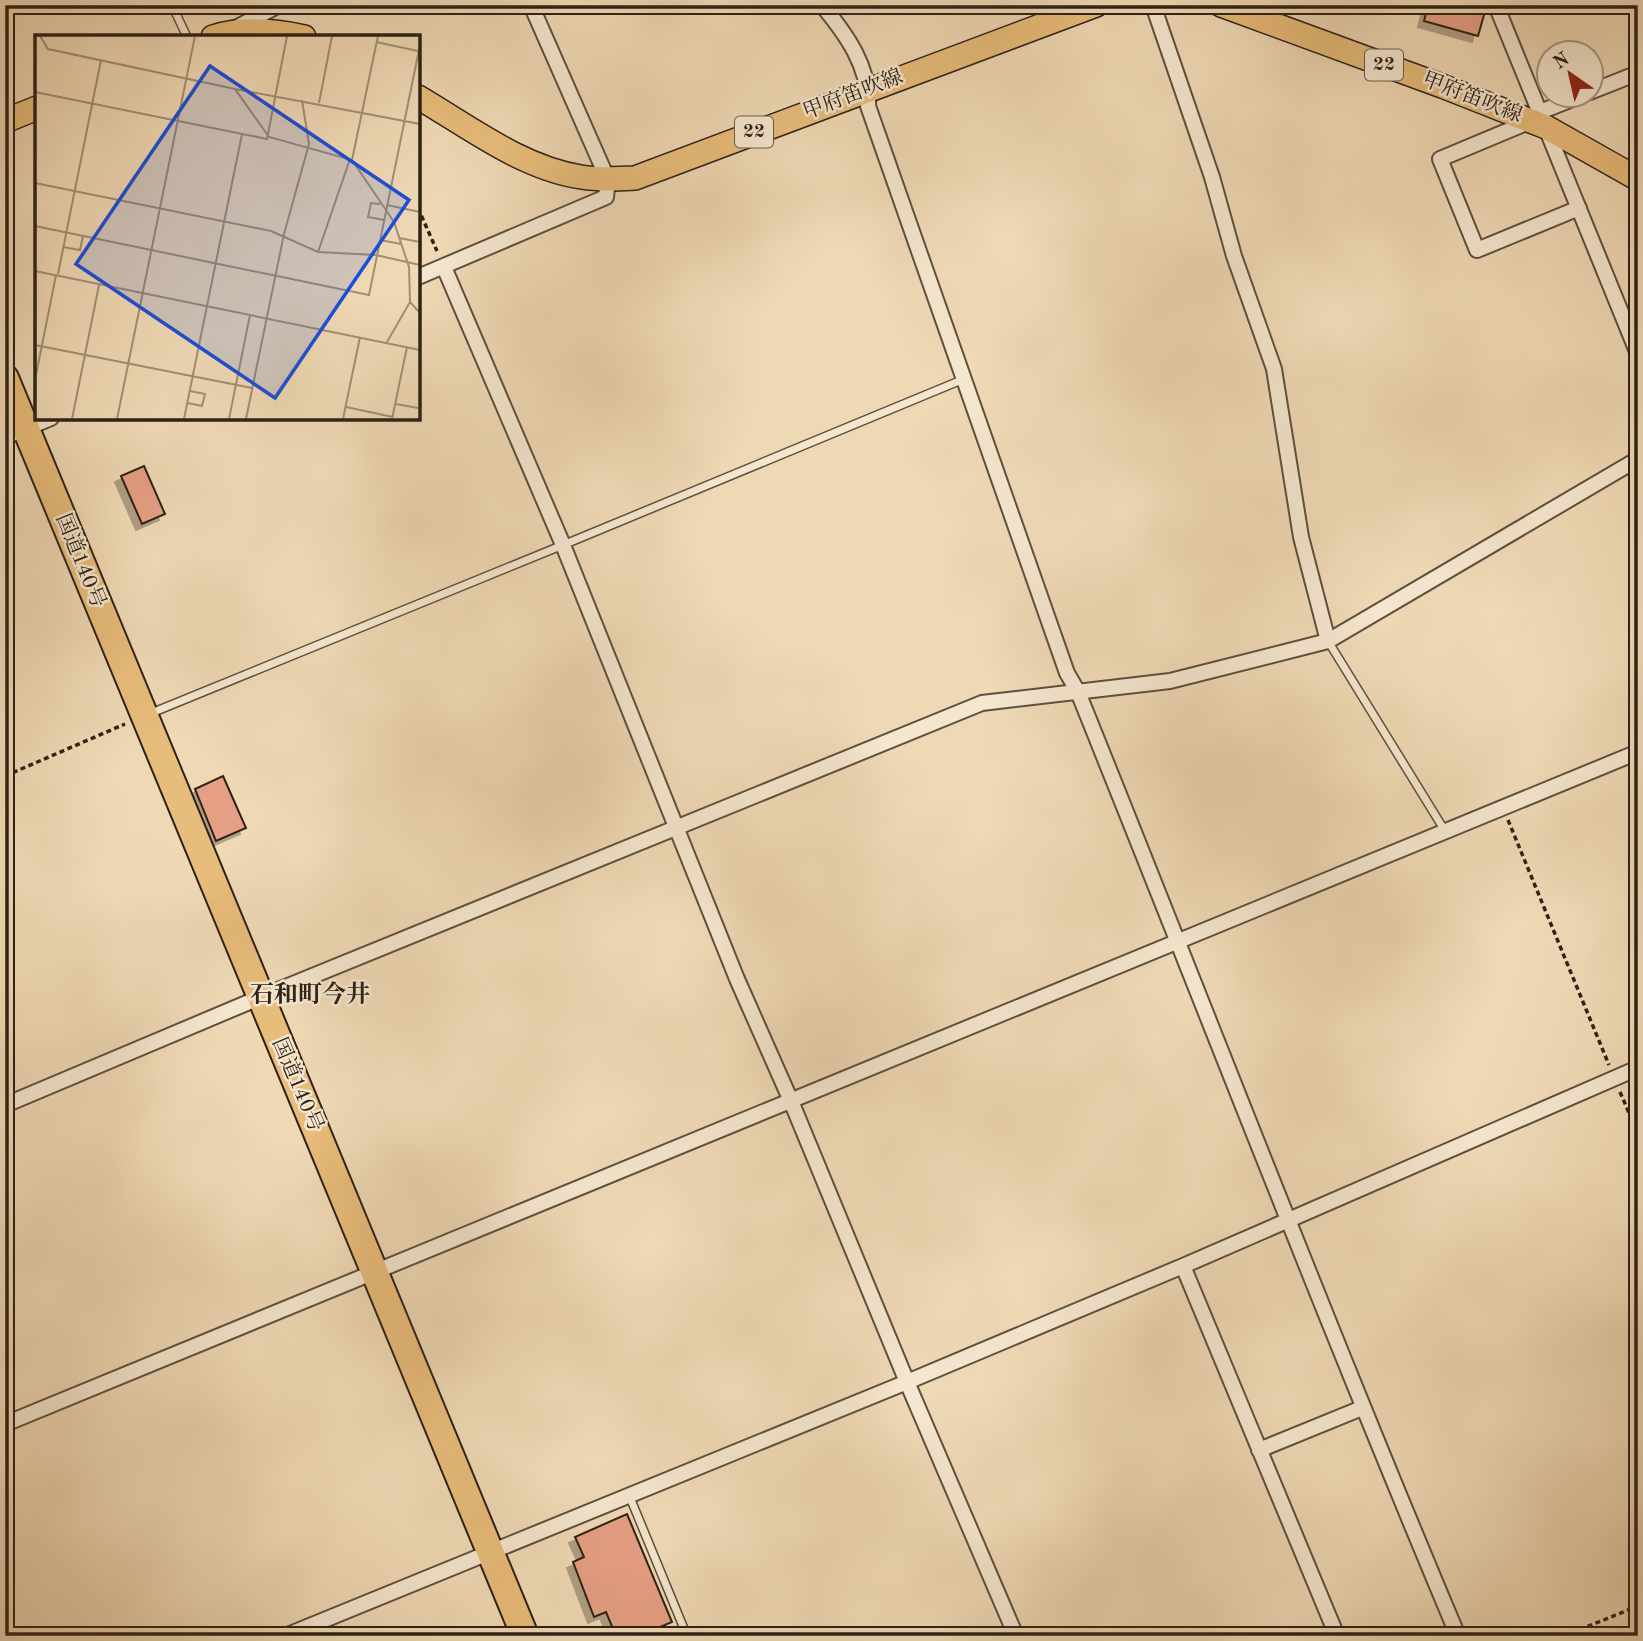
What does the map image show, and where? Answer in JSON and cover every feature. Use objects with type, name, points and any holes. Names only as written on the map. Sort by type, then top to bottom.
[{"type":"highway","name":"国道140号","points":[[5,378],[15,432],[144,716],[524,1636]]},
{"type":"main road","name":"甲府笛吹線","points":[[420,98],[512,152],[539,164],[581,177],[608,180],[635,178],[1096,5]]},
{"type":"main road","name":"甲府笛吹線","points":[[1221,5],[1539,120],[1638,179]]},
{"type":"main road","points":[[222,34],[276,30],[296,35]]},
{"type":"main road","points":[[5,121],[35,109]]},
{"type":"street","points":[[222,34],[279,5]]},
{"type":"street","points":[[420,276],[607,197],[608,180],[531,5]]},
{"type":"street","points":[[822,5],[835,20],[862,64],[869,89],[868,106],[1067,673],[1078,692],[1178,941],[1362,1408],[1458,1636]]},
{"type":"street","points":[[1153,5],[1212,177],[1234,256],[1274,369],[1301,537],[1328,641]]},
{"type":"street","points":[[1496,5],[1539,120],[1636,345]]},
{"type":"street","points":[[1604,87],[1638,73]]},
{"type":"street","points":[[1560,108],[1539,120],[1440,159],[1477,250],[1579,208]]},
{"type":"street","points":[[444,267],[564,545],[737,979],[1016,1636]]},
{"type":"street","points":[[15,432],[46,420]]},
{"type":"street","points":[[5,1105],[261,997],[982,703],[1170,681],[1328,641],[1638,459]]},
{"type":"street","points":[[5,1424],[1638,752]]},
{"type":"street","points":[[285,1636],[1183,1266],[1638,1068]]},
{"type":"street","points":[[1183,1266],[1337,1636]]},
{"type":"street","points":[[1259,1450],[1362,1408]]},
{"type":"lane","points":[[172,5],[186,35]]},
{"type":"lane","points":[[144,716],[964,379]]},
{"type":"lane","points":[[1328,641],[1445,831]]},
{"type":"lane","points":[[629,1494],[687,1636]]},
{"type":"path","points":[[420,213],[444,267]]},
{"type":"path","points":[[5,776],[144,716]]},
{"type":"path","points":[[1504,808],[1638,1134]]},
{"type":"path","points":[[1564,1636],[1638,1606]]},
{"type":"building","points":[[1428,5],[1477,5],[1486,8],[1478,36],[1424,21]]},
{"type":"building","points":[[144,466],[165,514],[142,524],[121,476]]},
{"type":"building","points":[[223,776],[246,828],[216,841],[195,789]]},
{"type":"building","points":[[627,1514],[672,1622],[639,1636],[616,1636],[606,1612],[594,1617],[573,1562],[584,1557],[575,1537]]},
{"type":"district","name":"石和町今井","points":[[310,996]]}]
